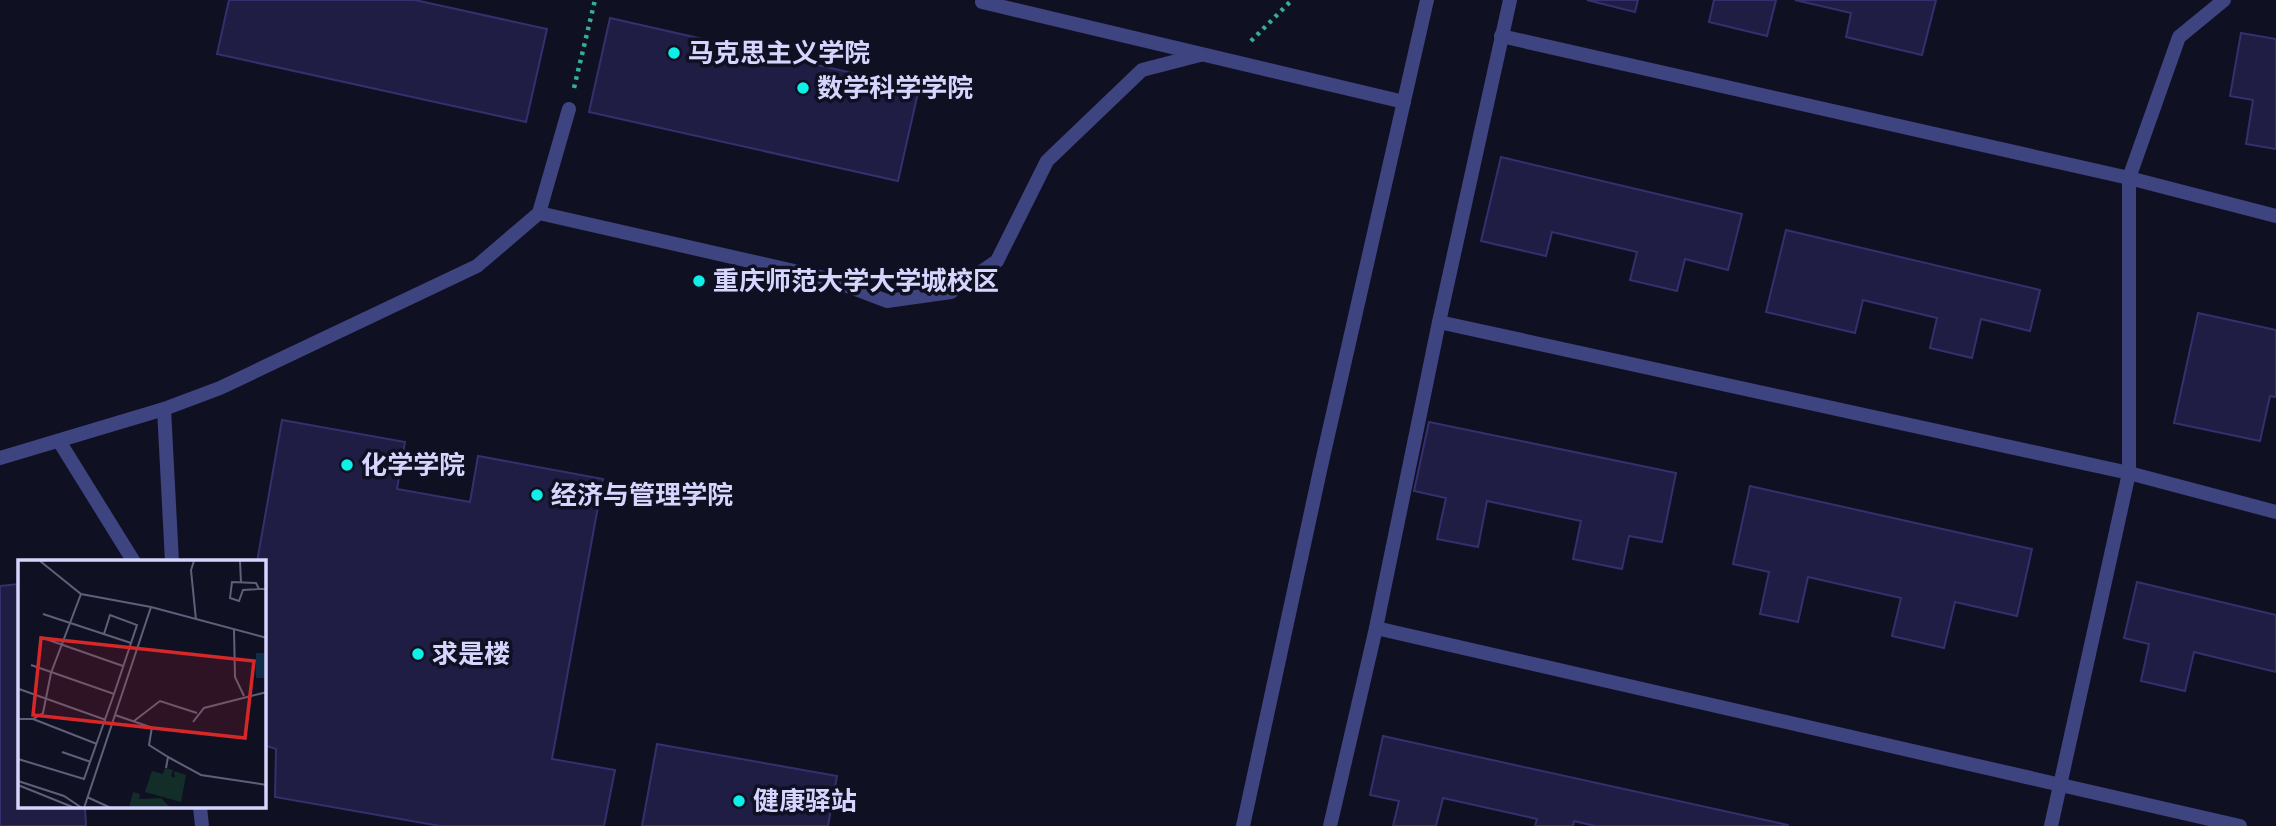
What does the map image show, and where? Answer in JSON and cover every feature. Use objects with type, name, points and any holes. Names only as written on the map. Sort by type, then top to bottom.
[{"type":"lane","points":[[1243,826],[1318,479],[1427,0]]},
{"type":"lane","points":[[1331,826],[1376,628],[1438,322],[1510,0]]},
{"type":"lane","points":[[2051,826],[2129,473],[2129,178],[2179,37],[2224,0]]},
{"type":"lane","points":[[982,2],[998,3],[1231,62],[1404,102]]},
{"type":"lane","points":[[1501,36],[2129,178],[2276,216]]},
{"type":"lane","points":[[539,213],[829,279],[887,301],[951,292],[997,261],[1047,161],[1142,70],[1200,54]]},
{"type":"lane","points":[[0,458],[164,409],[220,388],[477,266],[539,213],[569,109]]},
{"type":"lane","points":[[1438,322],[2129,473],[2276,512]]},
{"type":"lane","points":[[164,409],[172,560]]},
{"type":"lane","points":[[59,441],[133,560]]},
{"type":"lane","points":[[1376,628],[2240,826]]},
{"type":"lane","points":[[200,808],[202,826]]},
{"type":"path","points":[[569,109],[595,0]]},
{"type":"path","points":[[1231,62],[1291,1]]},
{"type":"building","points":[[229,0],[415,0],[547,29],[526,122],[217,54]]},
{"type":"building","points":[[1587,0],[1638,0],[1635,12]]},
{"type":"building","points":[[1714,0],[1776,0],[1767,36],[1709,22]]},
{"type":"building","points":[[1795,0],[1936,0],[1922,55],[1846,37],[1851,13]]},
{"type":"building","points":[[610,18],[919,88],[898,181],[589,112]]},
{"type":"building","points":[[2241,33],[2276,39],[2276,149],[2246,144],[2253,100],[2230,96]]},
{"type":"building","points":[[1501,157],[1742,214],[1728,270],[1685,259],[1677,291],[1630,280],[1637,252],[1552,232],[1546,256],[1481,241]]},
{"type":"building","points":[[1786,230],[2040,290],[2030,331],[1981,319],[1972,358],[1930,348],[1937,318],[1863,300],[1855,333],[1766,312]]},
{"type":"building","points":[[2198,313],[2276,330],[2276,397],[2270,396],[2260,441],[2174,423]]},
{"type":"building","name":"求是楼","points":[[282,420],[405,442],[397,489],[470,502],[478,456],[603,479],[552,759],[615,770],[604,826],[440,826],[275,797],[276,749],[266,746],[266,560],[257,560]]},
{"type":"building","points":[[1429,422],[1676,473],[1662,542],[1629,536],[1622,569],[1573,559],[1581,521],[1487,501],[1478,547],[1437,539],[1446,498],[1414,491]]},
{"type":"building","points":[[1750,486],[2032,549],[2017,616],[1955,602],[1944,648],[1892,636],[1901,598],[1808,577],[1798,622],[1760,614],[1769,572],[1733,564]]},
{"type":"building","points":[[2137,582],[2276,615],[2276,672],[2194,652],[2185,691],[2141,681],[2149,644],[2124,638]]},
{"type":"building","points":[[18,584],[18,808],[85,808],[86,826],[0,826],[0,586]]},
{"type":"building","points":[[1383,736],[1788,826],[1595,826],[1574,821],[1573,826],[1535,826],[1537,819],[1443,798],[1436,826],[1393,826],[1399,801],[1370,795]]},
{"type":"building","name":"健康驿站","points":[[657,744],[837,776],[828,826],[642,826]]},
{"type":"place","name":"马克思主义学院","points":[[674,53]]},
{"type":"place","name":"数学科学学院","points":[[803,88]]},
{"type":"place","name":"重庆师范大学大学城校区","points":[[699,281]]},
{"type":"place","name":"化学学院","points":[[347,465]]},
{"type":"place","name":"经济与管理学院","points":[[537,495]]},
{"type":"place","name":"求是楼","points":[[418,654]]},
{"type":"place","name":"健康驿站","points":[[739,801]]}]
